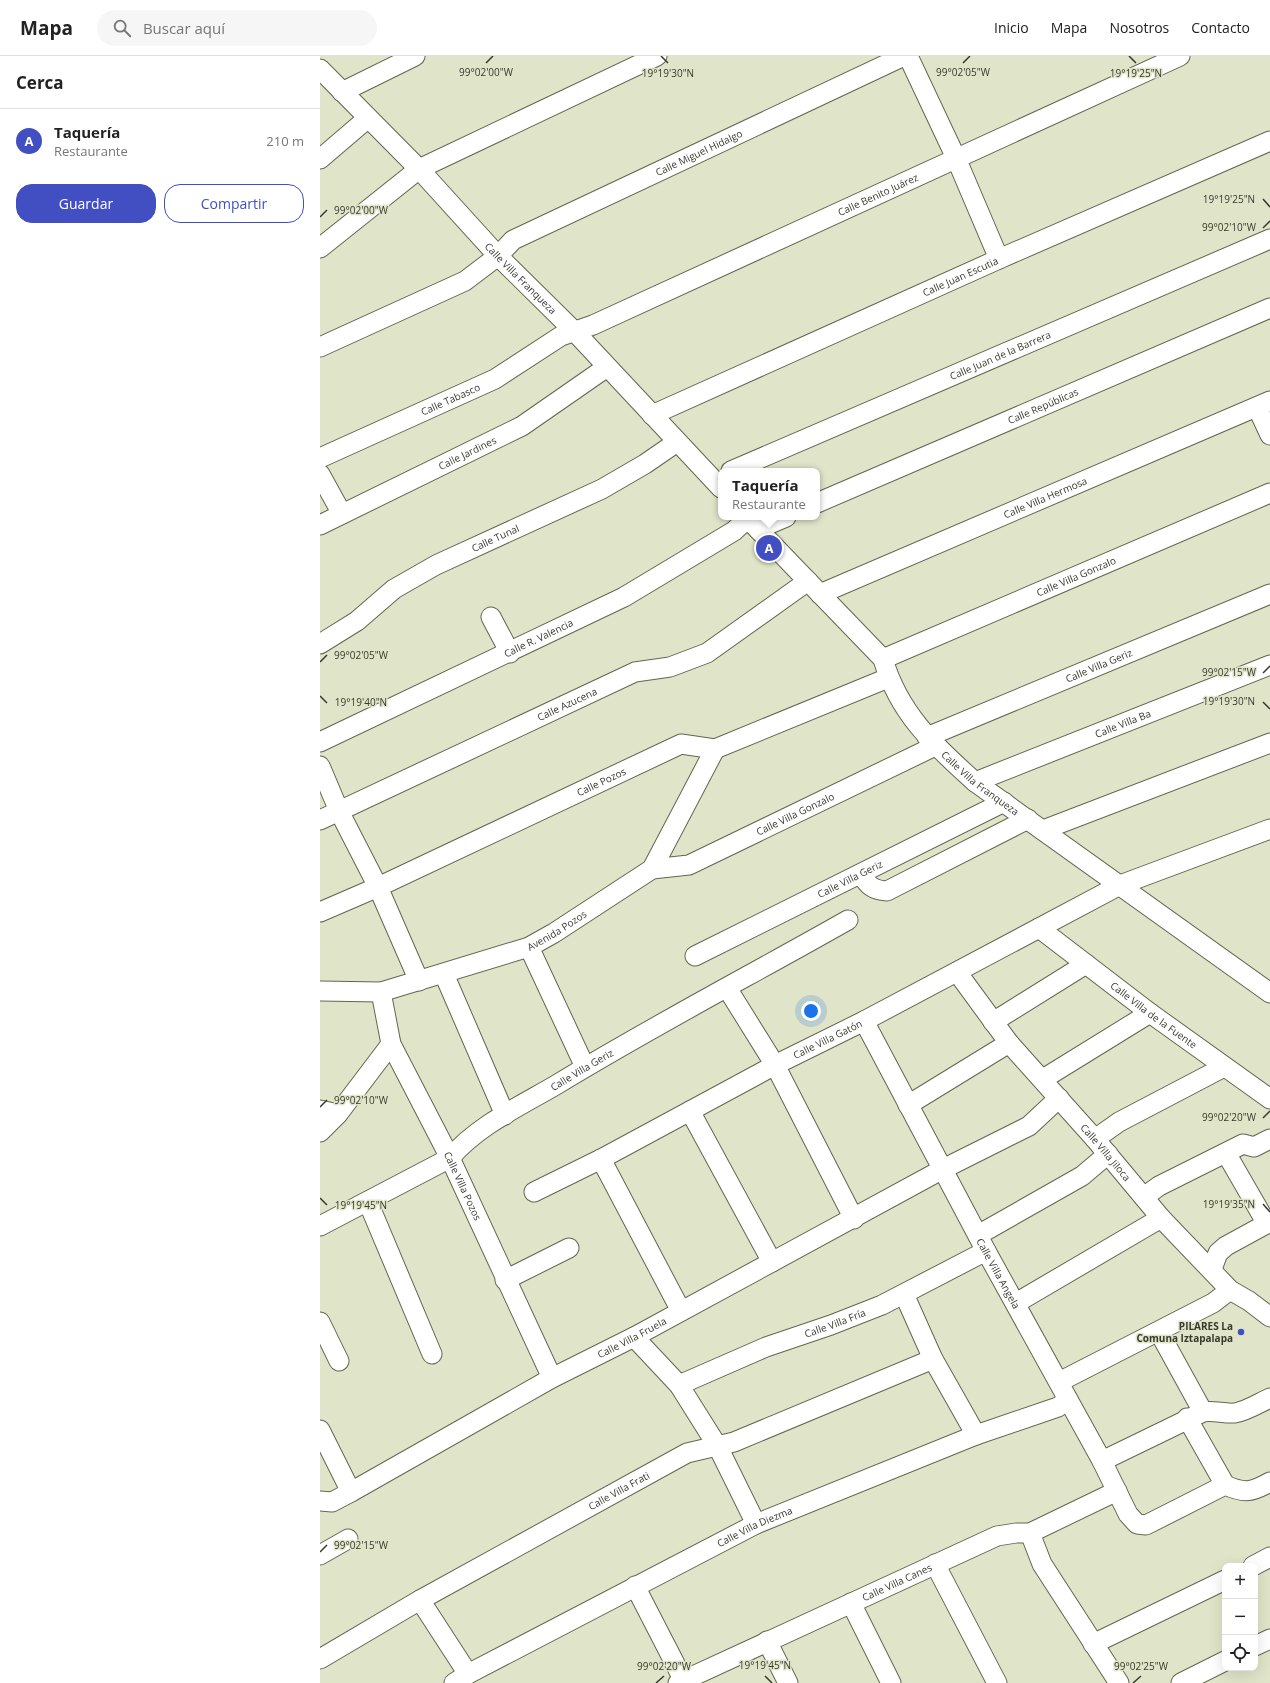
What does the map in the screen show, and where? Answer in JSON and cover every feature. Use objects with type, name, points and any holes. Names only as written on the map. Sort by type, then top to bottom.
[{"type":"street","points":[[342,92],[415,56]]},
{"type":"street","points":[[320,248],[419,169],[657,56]]},
{"type":"street","name":"Calle Miguel Hidalgo","points":[[320,347],[465,281],[498,256],[513,240],[904,56]]},
{"type":"street","points":[[908,56],[956,158],[999,259]]},
{"type":"street","name":"Calle Benito Juárez","points":[[575,332],[1180,56]]},
{"type":"street","name":"Calle Villa Franqueza","points":[[322,74],[419,169],[498,256],[575,332],[677,442],[718,481]]},
{"type":"street","points":[[320,159],[368,118]]},
{"type":"street","name":"Calle Juan Escutia","points":[[652,415],[999,259],[1270,141]]},
{"type":"street","name":"Calle Juan de la Barrera","points":[[738,468],[1270,239]]},
{"type":"street","name":"Calle Repúblicas","points":[[820,502],[1270,308]]},
{"type":"street","name":"Calle Tabasco","points":[[320,458],[495,379],[560,336],[575,332]]},
{"type":"street","name":"Calle Jardines","points":[[320,525],[522,426],[607,367]]},
{"type":"street","points":[[1263,404],[1270,435]]},
{"type":"street","name":"Calle Villa Hermosa","points":[[814,588],[1263,404]]},
{"type":"street","name":"Calle Tunal","points":[[320,644],[357,621],[394,589],[436,565],[602,489],[645,464],[677,442]]},
{"type":"street","points":[[320,474],[342,514]]},
{"type":"street","name":"Calle Villa Gonzalo","points":[[883,659],[1270,493]]},
{"type":"street","name":"Calle Villa Franqueza","points":[[751,521],[883,659],[888,678],[902,704],[931,742],[975,782],[1270,993]]},
{"type":"street","name":"Calle R. Valencia","points":[[320,742],[624,598],[751,521]]},
{"type":"street","name":"Calle Azucena","points":[[320,820],[635,672],[670,667],[708,653],[814,588]]},
{"type":"street","name":"Calle Villa Geriz","points":[[931,742],[1270,594]]},
{"type":"street","points":[[492,617],[510,653]]},
{"type":"street","name":"Calle Villa Ba","points":[[975,782],[1270,665]]},
{"type":"street","points":[[715,750],[888,678]]},
{"type":"street","name":"Calle Villa Gonzalo","points":[[652,869],[689,865],[931,742]]},
{"type":"street","points":[[1043,830],[1270,743]]},
{"type":"street","name":"Calle Pozos","points":[[320,912],[378,888],[681,744],[715,750]]},
{"type":"street","name":"Avenida Pozos","points":[[320,990],[381,992],[529,948],[652,869],[715,750]]},
{"type":"street","points":[[320,766],[339,811],[378,888],[419,981]]},
{"type":"street","name":"Calle Villa Geriz","points":[[696,956],[1004,802]]},
{"type":"street","points":[[861,874],[868,886],[876,890],[887,891],[1028,819]]},
{"type":"street","points":[[1120,885],[1270,829]]},
{"type":"street","name":"Calle Villa Gatón","points":[[534,1192],[601,1159],[775,1065],[864,1021],[1120,885]]},
{"type":"street","name":"Calle Villa Geriz","points":[[320,1226],[450,1158],[461,1145],[505,1115],[585,1067],[848,920]]},
{"type":"street","name":"Calle Villa de la Fuente","points":[[1039,928],[1150,1013],[1270,1099]]},
{"type":"street","points":[[529,948],[585,1067]]},
{"type":"street","points":[[993,1022],[1086,964]]},
{"type":"street","name":"Calle Villa Jiloca","points":[[957,972],[1009,1043],[1095,1139],[1161,1218],[1212,1269],[1230,1290],[1249,1301],[1270,1317]]},
{"type":"street","points":[[444,974],[505,1115]]},
{"type":"street","points":[[727,988],[775,1065],[854,1219]]},
{"type":"street","name":"Calle Villa Pozos","points":[[381,992],[390,1044],[450,1158],[505,1280],[552,1378]]},
{"type":"street","points":[[1042,1079],[1150,1013]]},
{"type":"street","name":"Calle Villa Angela","points":[[864,1021],[982,1243],[1102,1461],[1128,1514],[1137,1524],[1146,1525],[1225,1485]]},
{"type":"street","points":[[908,1105],[1009,1043]]},
{"type":"street","points":[[320,1132],[329,1112],[390,1044]]},
{"type":"street","points":[[1095,1139],[1119,1122],[1224,1067]]},
{"type":"street","name":"Calle Villa Fruela","points":[[320,1501],[332,1502],[351,1492],[552,1378],[634,1337],[681,1310],[854,1219],[943,1170],[1029,1126],[1059,1098]]},
{"type":"street","points":[[690,1112],[772,1262]]},
{"type":"street","points":[[1144,1197],[1159,1186],[1243,1144],[1254,1147],[1270,1139]]},
{"type":"street","points":[[1212,1269],[1218,1253],[1226,1246],[1268,1223],[1226,1153]]},
{"type":"street","name":"Calle Villa Fría","points":[[679,1385],[766,1347],[831,1325],[882,1305],[904,1294],[1082,1176],[1108,1154]]},
{"type":"street","points":[[601,1159],[681,1310]]},
{"type":"street","points":[[368,1202],[432,1354]]},
{"type":"street","points":[[1016,1303],[1161,1218]]},
{"type":"street","points":[[505,1280],[569,1248]]},
{"type":"street","points":[[1059,1382],[1213,1303],[1230,1290]]},
{"type":"street","points":[[904,1294],[933,1359],[976,1435]]},
{"type":"street","points":[[320,1322],[338,1361]]},
{"type":"street","points":[[1159,1332],[1225,1485],[1238,1491],[1254,1491],[1270,1482]]},
{"type":"street","points":[[634,1337],[679,1385],[718,1447],[756,1524]]},
{"type":"street","name":"Calle Villa Frati","points":[[320,1659],[420,1600],[687,1453],[718,1447],[734,1442],[933,1359]]},
{"type":"street","points":[[1102,1461],[1195,1415],[1214,1410],[1234,1413],[1246,1410],[1270,1398]]},
{"type":"street","name":"Calle Villa Diezma","points":[[461,1679],[635,1586],[756,1524],[976,1435],[1058,1407],[1068,1400]]},
{"type":"street","points":[[320,1430],[351,1492]]},
{"type":"street","name":"Calle Villa Canes","points":[[682,1682],[767,1641],[998,1536],[1016,1533],[1030,1533],[1118,1491]]},
{"type":"street","points":[[1030,1533],[1042,1564],[1093,1644],[1112,1681]]},
{"type":"street","points":[[320,1555],[348,1540]]},
{"type":"street","points":[[1258,1563],[1270,1557]]},
{"type":"street","points":[[935,1564],[997,1683]]},
{"type":"street","points":[[1093,1644],[1222,1581]]},
{"type":"street","points":[[635,1586],[682,1682]]},
{"type":"street","points":[[420,1600],[461,1679]]},
{"type":"street","points":[[851,1603],[891,1683]]},
{"type":"street","points":[[1258,1645],[1270,1639]]},
{"type":"street","points":[[767,1641],[788,1683]]},
{"type":"street","points":[[1181,1683],[1222,1662]]},
{"type":"place","name":"Taquería","points":[[769,548]]},
{"type":"place","name":"PILARES La Comuna Iztapalapa","points":[[1241,1332]]}]
